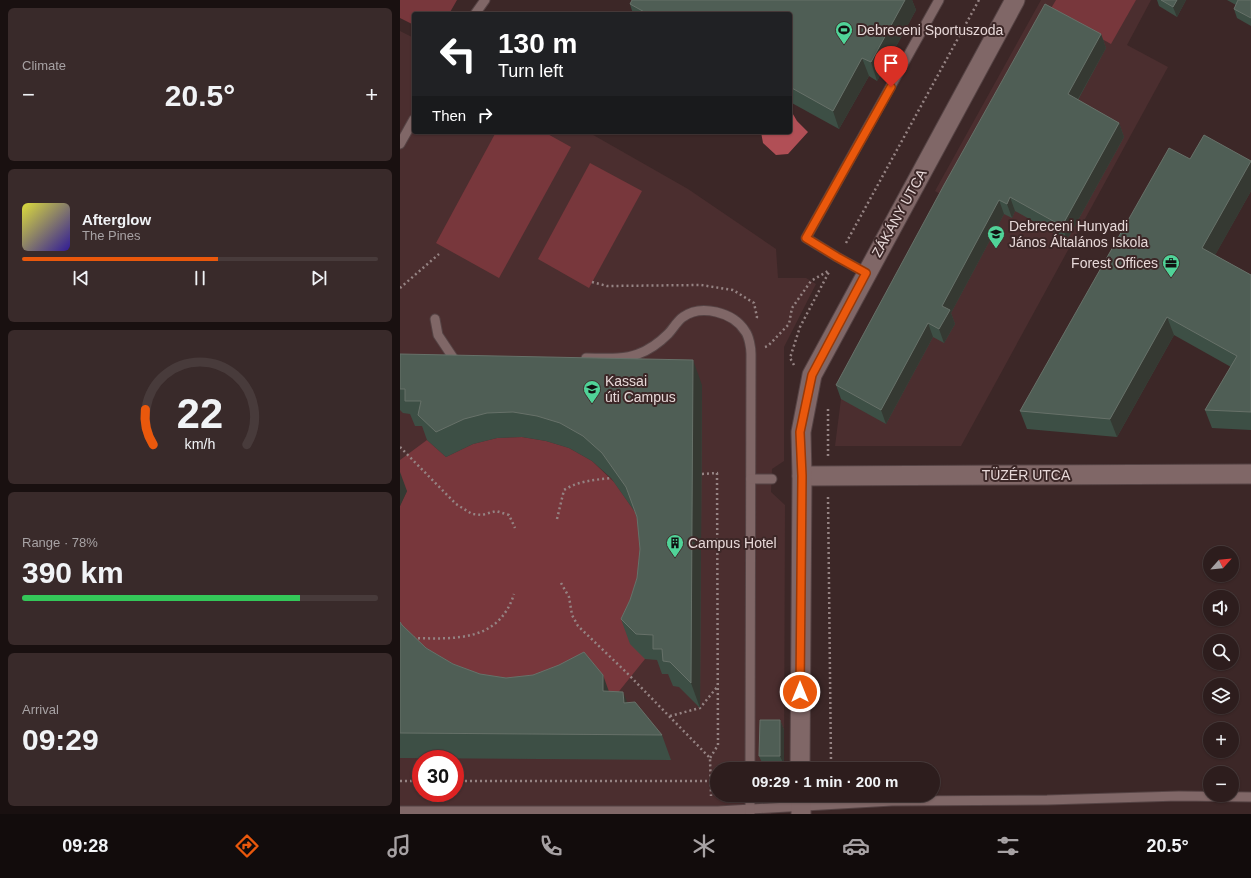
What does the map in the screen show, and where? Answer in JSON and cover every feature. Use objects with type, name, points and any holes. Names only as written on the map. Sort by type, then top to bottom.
[{"type":"street","name":"ZÁKÁNY UTCA","points":[[800,762],[802,476],[800,432],[812,375],[1015,0]]},
{"type":"street","name":"TÜZÉR UTCA","points":[[802,476],[1251,474]]},
{"type":"lane","points":[[476,12],[485,0]]},
{"type":"lane","points":[[866,273],[806,238],[939,0]]},
{"type":"lane","points":[[400,144],[412,123]]},
{"type":"lane","points":[[573,358],[613,358],[637,354],[653,346],[663,338],[683,317],[698,311],[715,311],[733,318],[746,331],[751,350],[750,762]]},
{"type":"lane","points":[[435,319],[438,335],[458,359],[441,359]]},
{"type":"lane","points":[[751,479],[772,479]]},
{"type":"lane","points":[[400,811],[750,812],[801,805],[908,801],[1047,800],[1179,796],[1251,797]]},
{"type":"path","points":[[848,240],[979,0]]},
{"type":"path","points":[[400,288],[439,254]]},
{"type":"path","points":[[751,350],[768,346],[788,324],[792,308],[811,281],[830,270]]},
{"type":"path","points":[[592,282],[607,286],[701,285],[734,290],[754,303],[757,317],[753,326],[746,331]]},
{"type":"path","points":[[400,447],[456,504],[472,514],[482,515],[496,511],[509,515],[515,528]]},
{"type":"path","points":[[464,781],[709,781],[710,758],[718,745],[717,473],[702,474]]},
{"type":"path","points":[[557,519],[564,490],[578,483],[611,478]]},
{"type":"path","points":[[561,583],[570,596],[572,615],[578,626],[670,716],[710,758]]},
{"type":"path","points":[[411,638],[453,638],[482,632],[502,618],[510,605],[514,594]]},
{"type":"path","points":[[670,716],[700,708],[718,686]]},
{"type":"path","points":[[400,781],[412,781]]},
{"type":"shaded area","points":[[400,0],[457,0],[450,12],[412,12],[412,24],[400,18]]},
{"type":"shaded area","name":"Debreceni Hunyadi János Általános Iskola","points":[[1041,0],[1151,0],[1127,45],[1168,67],[961,446],[835,446],[841,399],[949,199],[935,191]]},
{"type":"shaded area","points":[[1056,0],[1136,0],[1111,44],[1050,10]]},
{"type":"shaded area","name":"Kassai úti Campus","points":[[400,31],[412,37],[412,134],[592,134],[688,189],[776,249],[778,278],[806,278],[816,284],[784,347],[784,461],[772,469],[771,492],[785,505],[784,762],[710,762],[710,802],[771,802],[771,814],[400,814]]},
{"type":"shaded area","points":[[792,112],[797,121],[808,132],[788,154],[776,155],[763,143],[761,134],[792,134]]},
{"type":"shaded area","points":[[495,134],[548,134],[571,147],[499,278],[436,243]]},
{"type":"shaded area","points":[[590,163],[642,191],[589,288],[538,259]]},
{"type":"shaded area","points":[[522,437],[546,441],[569,448],[592,461],[614,482],[635,512],[646,542],[645,659],[612,700],[489,699],[400,632],[400,506],[407,491],[400,485],[400,460],[427,440],[446,457],[473,444],[497,438]]},
{"type":"building","name":"Debreceni Sportuszoda","points":[[632,0],[905,0],[871,62],[862,58],[833,111],[792,88],[792,12],[644,12],[630,4]]},
{"type":"building","points":[[1161,0],[1177,0],[1173,7]]},
{"type":"building","points":[[1238,0],[1251,0],[1251,18],[1234,9]]},
{"type":"building","points":[[1045,4],[1101,34],[1068,94],[1119,123],[1062,226],[1010,197],[1007,204],[999,200],[942,306],[950,310],[939,329],[928,323],[881,410],[836,385],[944,185]]},
{"type":"building","name":"Forest Offices","points":[[1204,135],[1251,161],[1202,248],[1251,275],[1251,412],[1205,410],[1237,356],[1167,317],[1110,419],[1020,411],[1169,148],[1190,159]]},
{"type":"building","name":"Campus Hotel","points":[[400,354],[693,360],[691,683],[670,662],[663,661],[662,649],[653,649],[653,635],[636,634],[621,619],[630,600],[637,578],[640,549],[637,517],[626,487],[602,453],[583,436],[560,423],[537,416],[513,412],[487,413],[464,419],[436,432],[418,415],[421,401],[405,401],[405,389],[400,389]]},
{"type":"building","points":[[400,622],[426,648],[453,664],[480,674],[506,678],[533,675],[559,665],[584,652],[603,675],[603,691],[623,692],[624,703],[635,702],[662,735],[400,733]]},
{"type":"building","points":[[760,720],[780,720],[780,756],[759,756]]},
{"type":"place","name":"Debreceni Sportuszoda","points":[[844,45]]},
{"type":"place","name":"Debreceni Hunyadi János Általános Iskola","points":[[996,249]]},
{"type":"place","name":"Forest Offices","points":[[1171,278]]},
{"type":"place","name":"Kassai úti Campus","points":[[592,404]]},
{"type":"place","name":"Campus Hotel","points":[[675,558]]},
{"type":"route","points":[[800,692],[802,476],[800,432],[812,375],[866,273],[806,238],[891,87]]}]
